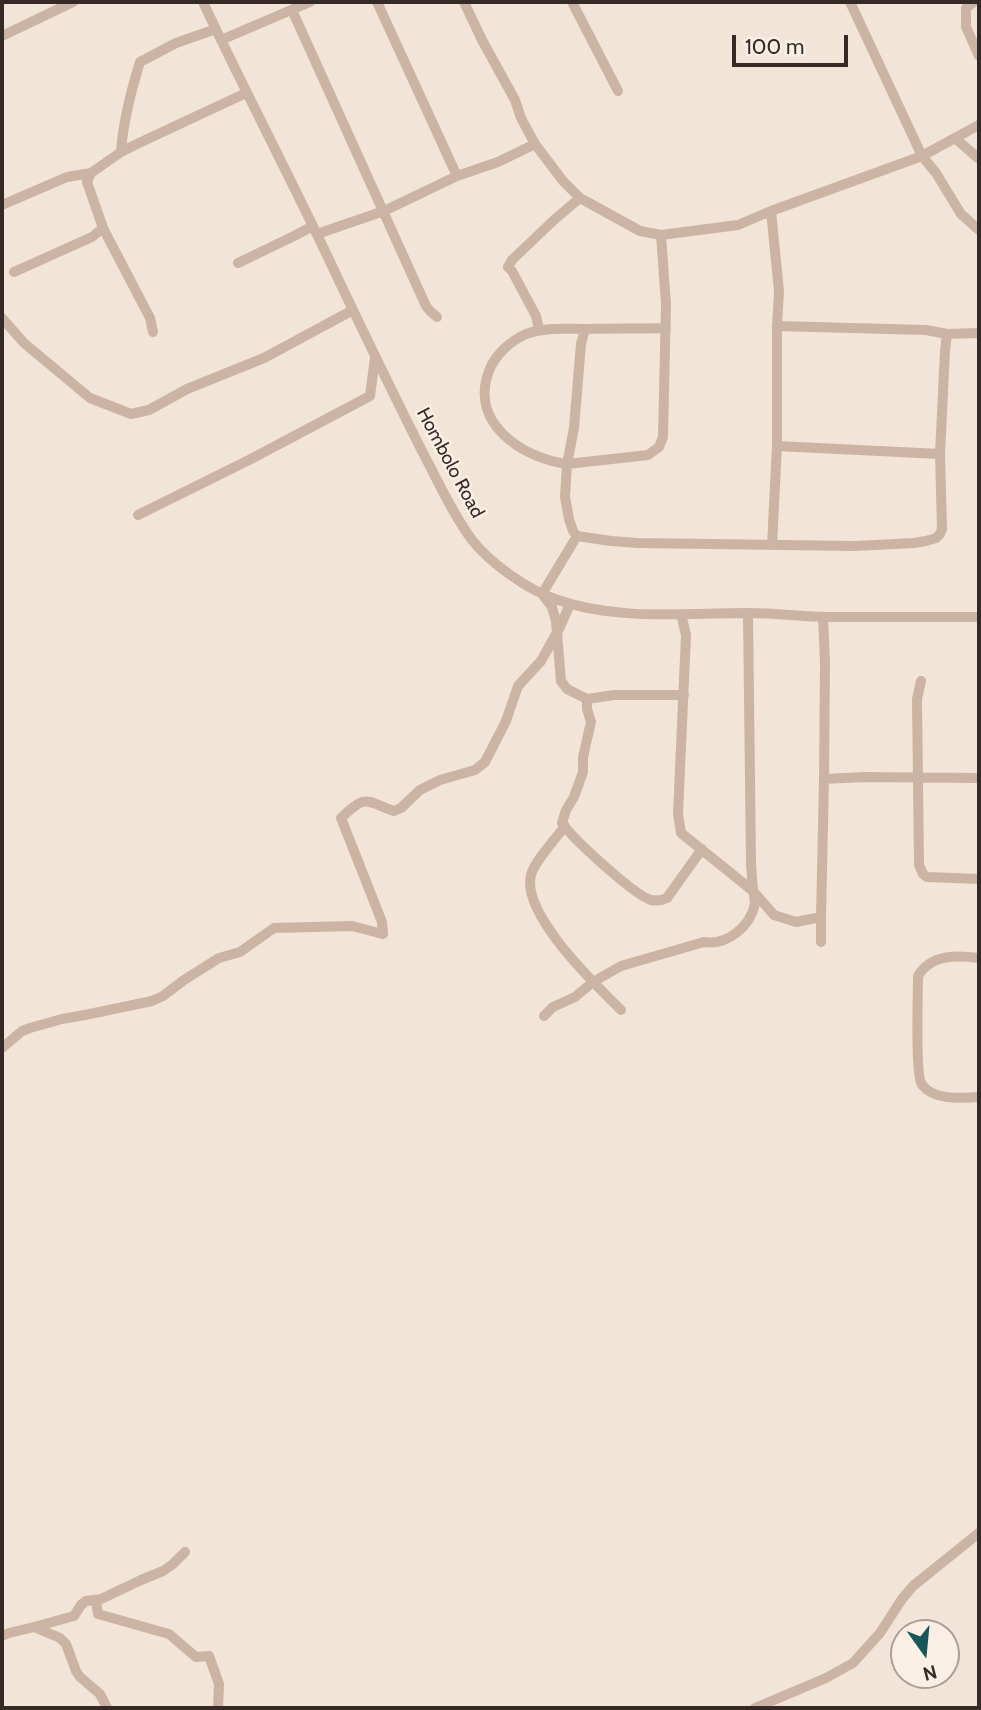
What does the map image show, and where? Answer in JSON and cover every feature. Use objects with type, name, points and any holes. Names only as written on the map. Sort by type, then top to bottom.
[{"type":"street","points":[[2,36],[73,2]]},
{"type":"street","name":"Hombolo Road","points":[[203,2],[375,358],[454,511],[472,540],[513,577],[542,594],[591,610],[823,617],[979,617]]},
{"type":"street","points":[[121,152],[132,87],[140,62],[176,43],[219,34],[310,2]]},
{"type":"street","points":[[377,2],[457,176]]},
{"type":"street","points":[[464,2],[535,144],[563,181],[576,194],[640,232],[661,235],[738,225],[922,156],[979,125]]},
{"type":"street","points":[[572,2],[618,91]]},
{"type":"street","points":[[850,2],[922,156],[936,173],[961,214],[979,230]]},
{"type":"street","points":[[974,2],[966,8],[966,27],[979,56]]},
{"type":"street","points":[[292,10],[426,306],[438,317]]},
{"type":"street","points":[[2,205],[66,177],[90,173],[121,152],[246,93]]},
{"type":"street","points":[[956,139],[979,159]]},
{"type":"street","points":[[238,263],[292,237],[384,211],[457,176],[498,162],[535,144]]},
{"type":"street","points":[[90,173],[87,182],[103,228],[150,318],[152,332]]},
{"type":"street","points":[[539,330],[536,316],[508,267],[576,194]]},
{"type":"street","points":[[771,211],[779,290],[776,326],[777,446],[772,545]]},
{"type":"street","points":[[14,272],[92,237],[103,228]]},
{"type":"street","points":[[661,235],[666,328],[663,437],[659,447],[648,455],[567,464],[539,457],[509,441],[489,415],[485,389],[495,359],[512,342],[524,335],[539,330],[666,328]]},
{"type":"street","points":[[2,318],[24,343],[90,398],[131,414],[149,410],[187,389],[264,358],[353,310]]},
{"type":"street","points":[[776,326],[926,330],[947,334],[979,333]]},
{"type":"street","points":[[585,329],[581,344],[565,497],[573,531],[577,536],[638,543],[772,545],[914,543],[936,538],[940,534],[940,454],[947,334]]},
{"type":"street","points":[[138,515],[250,460],[370,396],[375,358]]},
{"type":"street","points":[[777,446],[940,454]]},
{"type":"street","points":[[577,536],[542,594],[552,607],[556,621],[561,681],[567,690],[587,699],[614,695],[684,695]]},
{"type":"street","points":[[2,1048],[22,1031],[30,1028],[62,1018],[152,1001],[219,958],[240,952],[274,928],[352,926],[383,934],[382,922],[341,818],[361,802],[370,800],[394,811],[420,790],[440,780],[475,770],[485,762],[506,721],[518,686],[541,661],[570,604]]},
{"type":"street","points":[[544,1016],[553,1007],[575,997],[593,982],[621,966],[731,937],[748,918],[755,902],[751,864],[748,613]]},
{"type":"street","points":[[681,614],[685,635],[678,814],[681,833],[753,891],[774,915],[796,922],[821,916]]},
{"type":"street","points":[[821,942],[825,662],[823,617]]},
{"type":"street","points":[[921,681],[918,699],[920,870],[927,877],[979,879]]},
{"type":"street","points":[[587,699],[591,722],[583,757],[583,772],[575,797],[566,810],[562,823],[565,827],[590,853],[648,899],[661,901],[667,898],[702,849]]},
{"type":"street","points":[[824,779],[864,776],[979,778]]},
{"type":"street","points":[[565,827],[533,869],[529,888],[536,908],[559,943],[621,1010]]},
{"type":"street","points":[[979,958],[958,956],[935,960],[918,976],[918,1050],[920,1080],[925,1088],[939,1095],[979,1097]]},
{"type":"street","points":[[755,1708],[826,1678],[853,1663],[869,1647],[913,1586],[979,1533]]},
{"type":"street","points":[[2,1636],[74,1616],[86,1601],[96,1600],[163,1571],[185,1552]]},
{"type":"street","points":[[96,1600],[98,1614],[169,1634],[196,1657],[209,1656],[219,1684],[218,1708]]},
{"type":"street","points":[[34,1627],[63,1640],[78,1673],[98,1692],[107,1708]]}]
